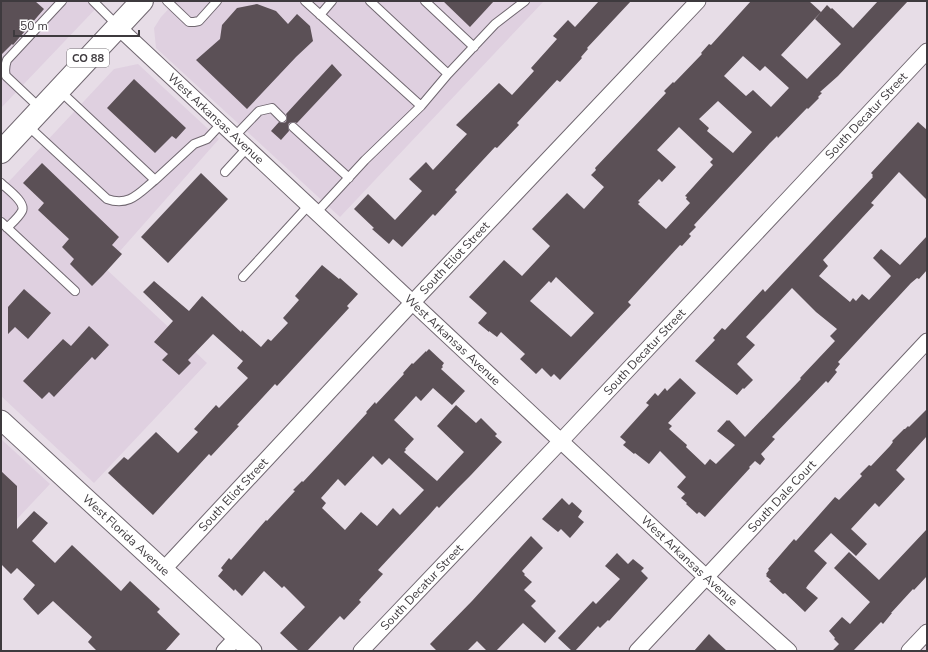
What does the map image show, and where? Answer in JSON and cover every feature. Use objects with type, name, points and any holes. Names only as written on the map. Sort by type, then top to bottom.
[{"type":"main road","name":"CO 88","points":[[2,148],[34,117],[142,1]]},
{"type":"street","name":"South Eliot Street","points":[[164,570],[412,303],[698,1]]},
{"type":"street","name":"West Arkansas Avenue","points":[[118,27],[706,577],[789,651]]},
{"type":"street","name":"South Decatur Street","points":[[360,651],[561,441],[927,51]]},
{"type":"street","name":"South Dale Court","points":[[637,651],[927,341]]},
{"type":"street","name":"West Florida Avenue","points":[[1,420],[252,651]]},
{"type":"street","points":[[909,651],[927,632]]},
{"type":"street","points":[[224,651],[236,637]]},
{"type":"lane","points":[[62,1],[4,57],[6,76],[34,117],[107,199],[122,202],[131,200],[194,144],[207,139],[221,124]]},
{"type":"lane","points":[[93,1],[118,27]]},
{"type":"lane","points":[[167,1],[189,22],[199,21],[217,1]]},
{"type":"lane","points":[[305,1],[421,106]]},
{"type":"lane","points":[[320,15],[332,1]]},
{"type":"lane","points":[[370,1],[448,74]]},
{"type":"lane","points":[[425,1],[474,47]]},
{"type":"lane","points":[[243,277],[312,209],[349,178],[365,160],[421,106],[448,74],[495,24],[525,1]]},
{"type":"lane","points":[[59,90],[155,180]]},
{"type":"lane","points":[[235,136],[259,111],[272,108],[282,118]]},
{"type":"lane","points":[[293,127],[349,178]]},
{"type":"lane","points":[[226,172],[247,148]]},
{"type":"lane","points":[[1,184],[22,203],[23,208],[22,212],[4,225],[75,291]]},
{"type":"shaded area","points":[[1,1],[103,1],[1,108]]},
{"type":"shaded area","points":[[176,1],[544,1],[340,217],[156,48],[154,28],[161,17]]},
{"type":"shaded area","points":[[138,64],[219,139],[105,268],[207,363],[94,483],[1,396],[1,190],[114,69]]},
{"type":"shaded area","points":[[1,439],[50,484],[1,536]]},
{"type":"building","points":[[1,1],[35,1],[44,9],[13,45],[12,44],[1,55]]},
{"type":"building","points":[[443,1],[494,1],[470,27]]},
{"type":"building","points":[[599,1],[631,1],[587,48],[588,49],[581,57],[582,58],[560,82],[557,80],[517,123],[519,125],[497,148],[495,147],[455,190],[457,192],[435,216],[433,214],[402,247],[393,239],[389,244],[372,229],[374,228],[354,209],[368,194],[395,220],[422,191],[409,179],[426,162],[433,170],[467,134],[456,125],[499,83],[512,95],[534,71],[531,68],[557,39],[553,36],[568,20],[575,27]]},
{"type":"building","points":[[751,1],[809,1],[821,12],[827,5],[853,28],[878,1],[908,1],[838,76],[820,92],[822,93],[818,97],[819,98],[808,109],[807,108],[778,138],[777,136],[770,143],[694,225],[696,227],[689,234],[691,236],[682,246],[680,245],[628,302],[631,305],[560,380],[554,374],[551,377],[542,368],[536,374],[520,359],[525,354],[501,332],[497,337],[478,323],[487,313],[469,297],[504,260],[522,276],[550,246],[532,229],[567,193],[584,209],[604,187],[591,175],[596,170],[595,168],[666,93],[664,91],[673,82],[674,83],[702,54],[701,53],[709,44],[711,45]],"holes":[[[821,12],[815,19],[841,44],[807,79],[781,55]],[[743,56],[760,71],[765,66],[789,88],[771,107],[753,90],[746,96],[724,76]],[[718,101],[752,132],[733,153],[707,131],[709,128],[699,119]],[[679,127],[713,159],[710,162],[713,165],[685,196],[690,203],[666,229],[638,204],[640,202],[638,201],[659,179],[662,182],[676,167],[657,150]],[[556,277],[594,313],[571,337],[530,301],[549,281],[551,283]]]},
{"type":"building","points":[[257,4],[276,11],[288,24],[297,14],[310,26],[313,41],[247,109],[196,60],[220,39],[222,25],[237,8]]},
{"type":"building","points":[[332,64],[342,75],[297,123],[289,123],[289,131],[281,140],[271,131],[279,122],[286,122],[286,114]]},
{"type":"building","points":[[134,79],[186,128],[176,139],[172,136],[155,153],[107,108]]},
{"type":"building","points":[[918,122],[927,130],[927,200],[899,172],[871,203],[874,205],[823,260],[828,266],[819,276],[850,302],[853,298],[856,301],[862,294],[869,300],[891,276],[873,258],[881,249],[900,265],[927,236],[927,270],[919,279],[917,278],[911,283],[838,362],[840,364],[835,370],[837,372],[828,383],[826,381],[772,437],[775,439],[761,454],[765,459],[760,465],[755,461],[705,517],[699,512],[697,514],[681,498],[685,494],[677,487],[686,477],[660,451],[649,464],[623,445],[626,442],[620,437],[649,405],[646,403],[655,393],[658,396],[665,388],[667,391],[680,378],[696,393],[668,423],[672,426],[669,429],[687,445],[686,447],[705,465],[710,459],[716,464],[735,445],[717,431],[727,420],[729,420],[745,437],[801,379],[800,378],[835,341],[830,336],[837,329],[816,312],[792,288],[746,337],[755,345],[737,364],[753,380],[737,395],[695,361],[715,340],[713,338],[722,328],[725,330],[763,289],[765,292],[873,177],[871,173]]},
{"type":"building","points":[[42,163],[119,237],[112,245],[122,254],[92,286],[70,264],[74,259],[62,247],[69,239],[38,210],[44,203],[23,183]]},
{"type":"building","points":[[201,173],[228,199],[168,263],[141,237]]},
{"type":"building","points":[[322,265],[358,294],[347,306],[349,308],[277,386],[275,384],[211,456],[209,454],[153,515],[108,473],[124,457],[128,460],[156,432],[178,453],[198,432],[194,429],[216,405],[219,408],[248,378],[237,368],[243,361],[213,334],[188,360],[191,363],[179,375],[162,360],[168,354],[154,342],[173,321],[143,292],[154,281],[189,311],[202,296],[241,332],[242,330],[261,347],[268,339],[271,341],[288,323],[283,318],[299,300],[295,296]]},
{"type":"building","points":[[24,289],[51,313],[28,339],[15,327],[8,334],[8,307]]},
{"type":"building","points":[[89,326],[109,345],[95,360],[92,357],[54,397],[49,392],[42,399],[23,381],[63,339],[71,346]]},
{"type":"building","points":[[429,349],[444,363],[441,369],[465,391],[452,405],[433,388],[421,401],[416,396],[394,420],[414,439],[404,452],[437,481],[464,452],[437,426],[456,405],[476,423],[481,418],[497,434],[495,436],[502,442],[439,508],[437,506],[378,570],[383,574],[359,600],[361,602],[344,620],[340,616],[307,651],[299,651],[280,633],[305,607],[284,586],[282,588],[264,571],[242,596],[235,589],[234,591],[218,576],[223,570],[221,568],[229,558],[231,560],[266,520],[267,521],[295,491],[293,490],[302,481],[303,482],[367,413],[366,412],[375,402],[376,404],[404,374],[403,373],[412,363],[413,364]],"holes":[[[373,456],[382,465],[389,458],[424,490],[400,515],[393,508],[377,526],[361,512],[345,530],[322,508],[326,503],[321,498],[338,479],[345,486]]]},
{"type":"building","points":[[927,409],[927,436],[896,470],[905,479],[879,507],[875,503],[851,529],[867,544],[856,556],[831,533],[814,551],[827,563],[806,588],[818,598],[805,612],[785,593],[783,594],[769,581],[771,580],[766,576],[769,570],[768,569],[794,539],[796,541],[835,497],[839,500],[862,476],[860,474],[869,465],[871,466],[890,446],[893,442],[892,441]]},
{"type":"building","points":[[1,471],[17,486],[17,529],[34,511],[48,523],[32,541],[55,563],[72,545],[121,591],[130,581],[160,609],[157,612],[180,634],[165,651],[97,651],[88,642],[92,637],[53,601],[38,615],[23,599],[35,585],[17,568],[11,574],[1,564]]},
{"type":"building","points":[[562,498],[569,505],[572,502],[582,511],[578,517],[584,522],[570,538],[561,529],[558,532],[542,519]]},
{"type":"building","points":[[927,529],[927,576],[891,613],[883,624],[881,622],[853,651],[832,651],[839,644],[829,631],[842,617],[850,624],[870,602],[834,568],[849,552],[879,580]]},
{"type":"building","points":[[531,536],[543,548],[522,571],[525,574],[524,575],[532,582],[524,590],[536,601],[531,606],[556,631],[545,643],[523,623],[496,651],[487,651],[477,641],[467,651],[437,651],[430,644],[472,601]]},
{"type":"building","points":[[617,553],[628,564],[633,559],[644,568],[641,571],[648,578],[609,621],[608,620],[600,628],[598,626],[575,651],[572,651],[558,638],[593,601],[596,604],[620,579],[605,566]]},
{"type":"building","points":[[709,634],[715,640],[727,651],[694,651]]}]
